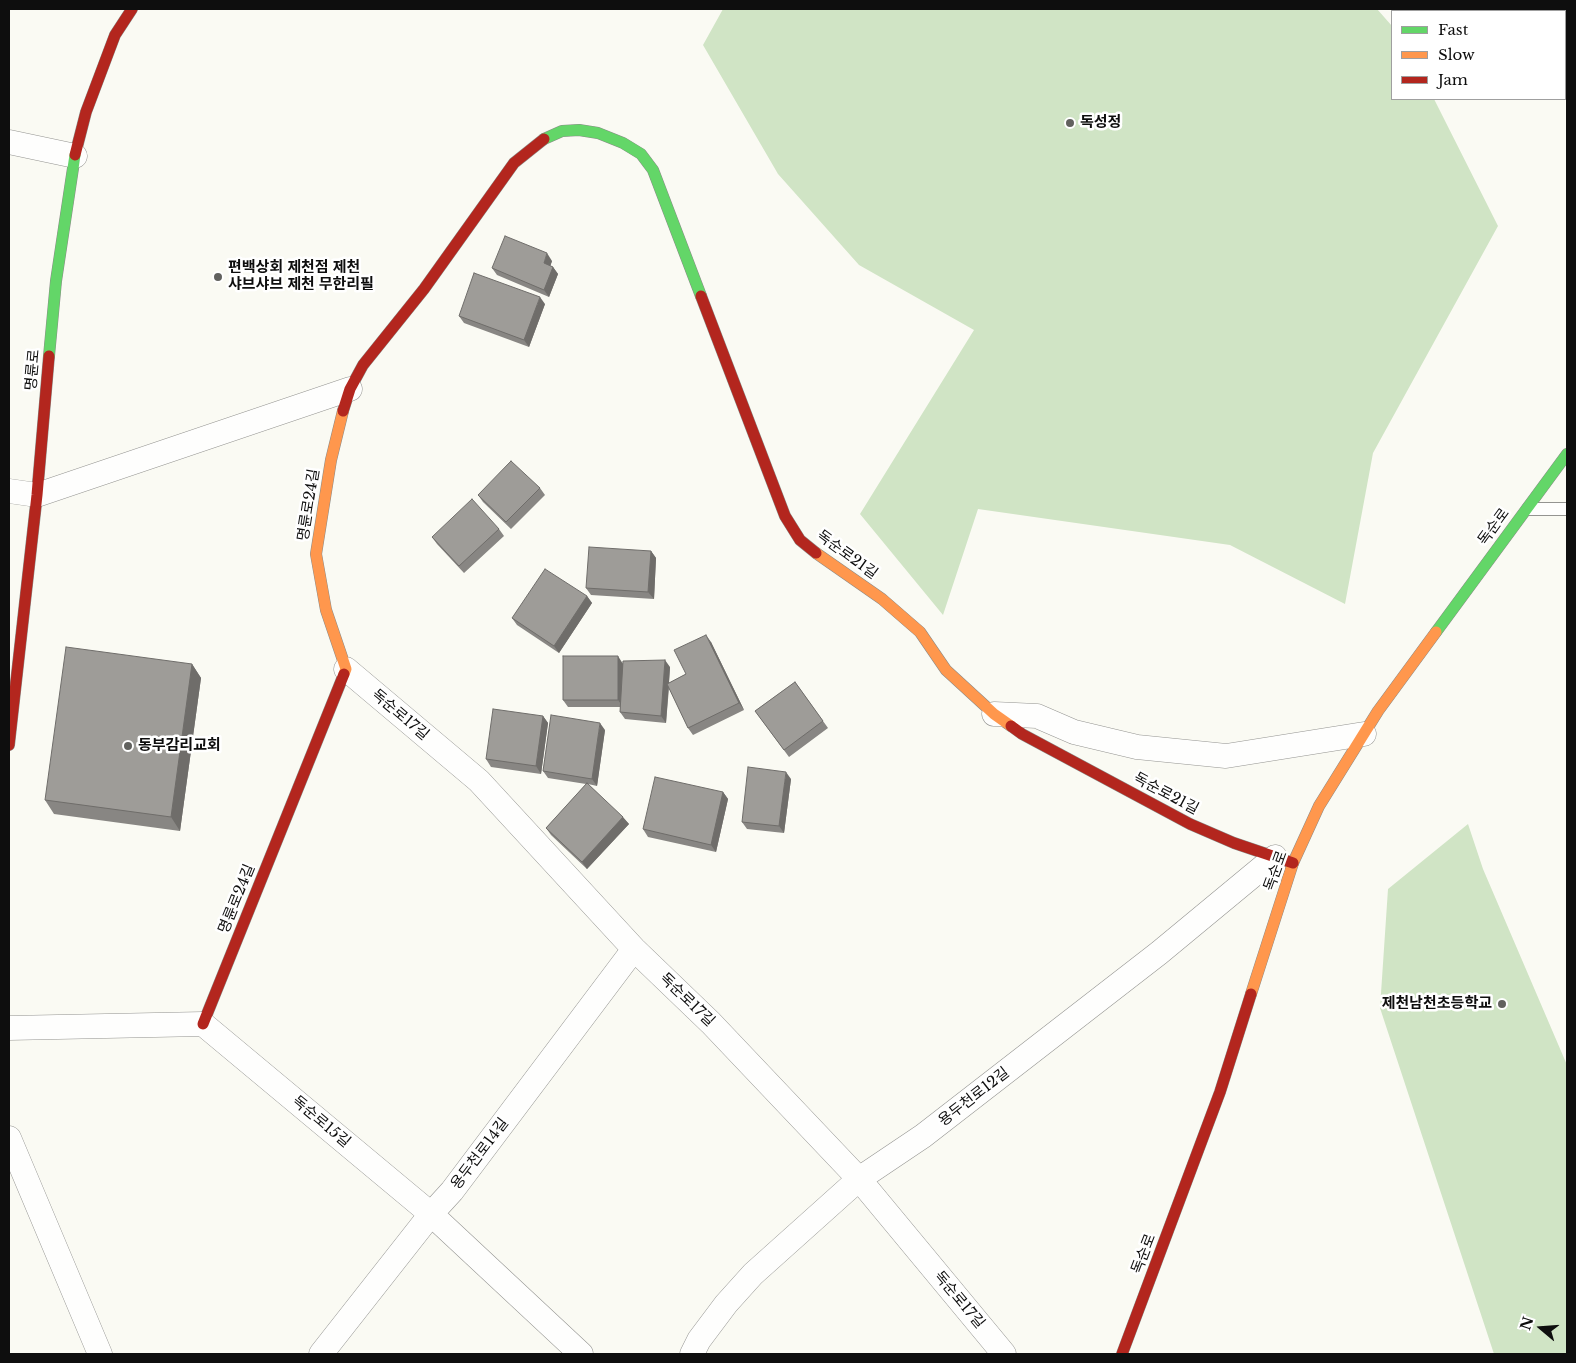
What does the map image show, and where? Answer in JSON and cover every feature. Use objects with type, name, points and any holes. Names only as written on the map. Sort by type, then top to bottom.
[{"type":"street","name":"명륜로","points":[[9,745],[37,495],[56,281],[75,156],[86,112],[115,35],[132,9]]},
{"type":"street","name":"독순로21길","points":[[562,131],[580,130],[598,133],[623,143],[641,154],[654,170],[785,516],[800,540],[823,559],[882,599],[920,632],[946,670],[994,714],[1022,734],[1190,824],[1234,843],[1284,860]]},
{"type":"street","name":"명륜로24길","points":[[203,1024],[346,669],[326,610],[316,554],[331,460],[350,389],[363,365],[424,289],[514,163],[537,144],[562,131]]},
{"type":"street","points":[[9,142],[75,156]]},
{"type":"street","points":[[9,492],[37,495],[350,389]]},
{"type":"street","name":"독순로","points":[[1122,1354],[1220,1092],[1284,860],[1378,711],[1567,454]]},
{"type":"street","name":"독순로17길","points":[[346,669],[479,781],[634,950],[711,1023],[859,1179],[1004,1354]]},
{"type":"street","points":[[994,714],[1037,716],[1074,732],[1137,748],[1226,756],[1364,734]]},
{"type":"street","name":"용두천로12길","points":[[692,1354],[699,1340],[726,1304],[754,1274],[859,1179],[923,1136],[1284,860]]},
{"type":"street","name":"용두천로14길","points":[[321,1354],[431,1214],[452,1191],[634,950]]},
{"type":"street","points":[[9,1028],[203,1024]]},
{"type":"street","name":"독순로15길","points":[[203,1024],[431,1214],[581,1354]]},
{"type":"street","points":[[9,1138],[100,1354]]},
{"type":"lane","points":[[1525,510],[1567,509]]},
{"type":"green space","points":[[723,9],[1377,9],[1391,25],[1391,100],[1435,100],[1498,226],[1373,453],[1345,604],[1230,545],[978,509],[943,615],[860,514],[974,330],[859,265],[778,174],[703,45]]},
{"type":"green space","points":[[1468,824],[1483,869],[1567,1065],[1567,1354],[1494,1354],[1380,1008],[1388,889]]},
{"type":"building","points":[[505,236],[547,253],[544,263],[553,267],[544,290],[492,268]]},
{"type":"building","points":[[474,273],[540,297],[524,340],[459,316]]},
{"type":"building","points":[[511,461],[540,488],[506,522],[478,495]]},
{"type":"building","points":[[472,499],[499,529],[459,566],[432,537]]},
{"type":"building","points":[[589,547],[651,551],[648,592],[586,588]]},
{"type":"building","points":[[545,569],[587,596],[554,646],[512,618]]},
{"type":"building","points":[[706,635],[739,703],[688,728],[667,684],[686,674],[674,650]]},
{"type":"building","name":"동부감리교회","points":[[66,647],[192,664],[171,817],[45,800]]},
{"type":"building","points":[[563,656],[618,656],[618,700],[563,700]]},
{"type":"building","points":[[665,660],[661,716],[620,712],[623,661]]},
{"type":"building","points":[[795,682],[823,721],[784,750],[755,711]]},
{"type":"building","points":[[493,709],[543,716],[536,766],[486,759]]},
{"type":"building","points":[[551,715],[600,723],[592,779],[543,771]]},
{"type":"building","points":[[748,767],[786,772],[779,826],[742,822]]},
{"type":"building","points":[[655,777],[723,792],[711,845],[643,829]]},
{"type":"building","points":[[587,783],[623,817],[582,862],[546,828]]},
{"type":"traffic: fast","points":[[544,139],[562,131],[579,130],[598,133],[623,143],[641,154],[653,170],[701,296]]},
{"type":"traffic: fast","points":[[49,356],[56,281],[75,155]]},
{"type":"traffic: fast","points":[[1436,632],[1567,454]]},
{"type":"traffic: slow","points":[[343,411],[331,460],[316,554],[326,610],[346,669],[344,674]]},
{"type":"traffic: slow","points":[[816,553],[882,599],[920,632],[946,670],[994,714],[1011,726]]},
{"type":"traffic: slow","points":[[1251,994],[1293,863],[1319,806],[1378,711],[1436,632]]},
{"type":"traffic: jam","points":[[75,155],[86,112],[115,35],[132,9]]},
{"type":"traffic: jam","points":[[343,411],[350,389],[363,365],[424,289],[514,163],[544,139]]},
{"type":"traffic: jam","points":[[701,296],[785,516],[800,540],[816,553]]},
{"type":"traffic: jam","points":[[9,745],[37,495],[49,356]]},
{"type":"traffic: jam","points":[[203,1024],[344,674]]},
{"type":"traffic: jam","points":[[1011,726],[1022,734],[1190,824],[1234,843],[1293,863]]},
{"type":"traffic: jam","points":[[1122,1354],[1220,1092],[1251,994]]},
{"type":"place","name":"독성정","points":[[1070,123]]},
{"type":"place","name":"편백상회 제천점 제천 샤브샤브 제천 무한리필","points":[[218,277]]},
{"type":"place","name":"동부감리교회","points":[[128,746]]},
{"type":"place","name":"제천남천초등학교","points":[[1502,1004]]}]
